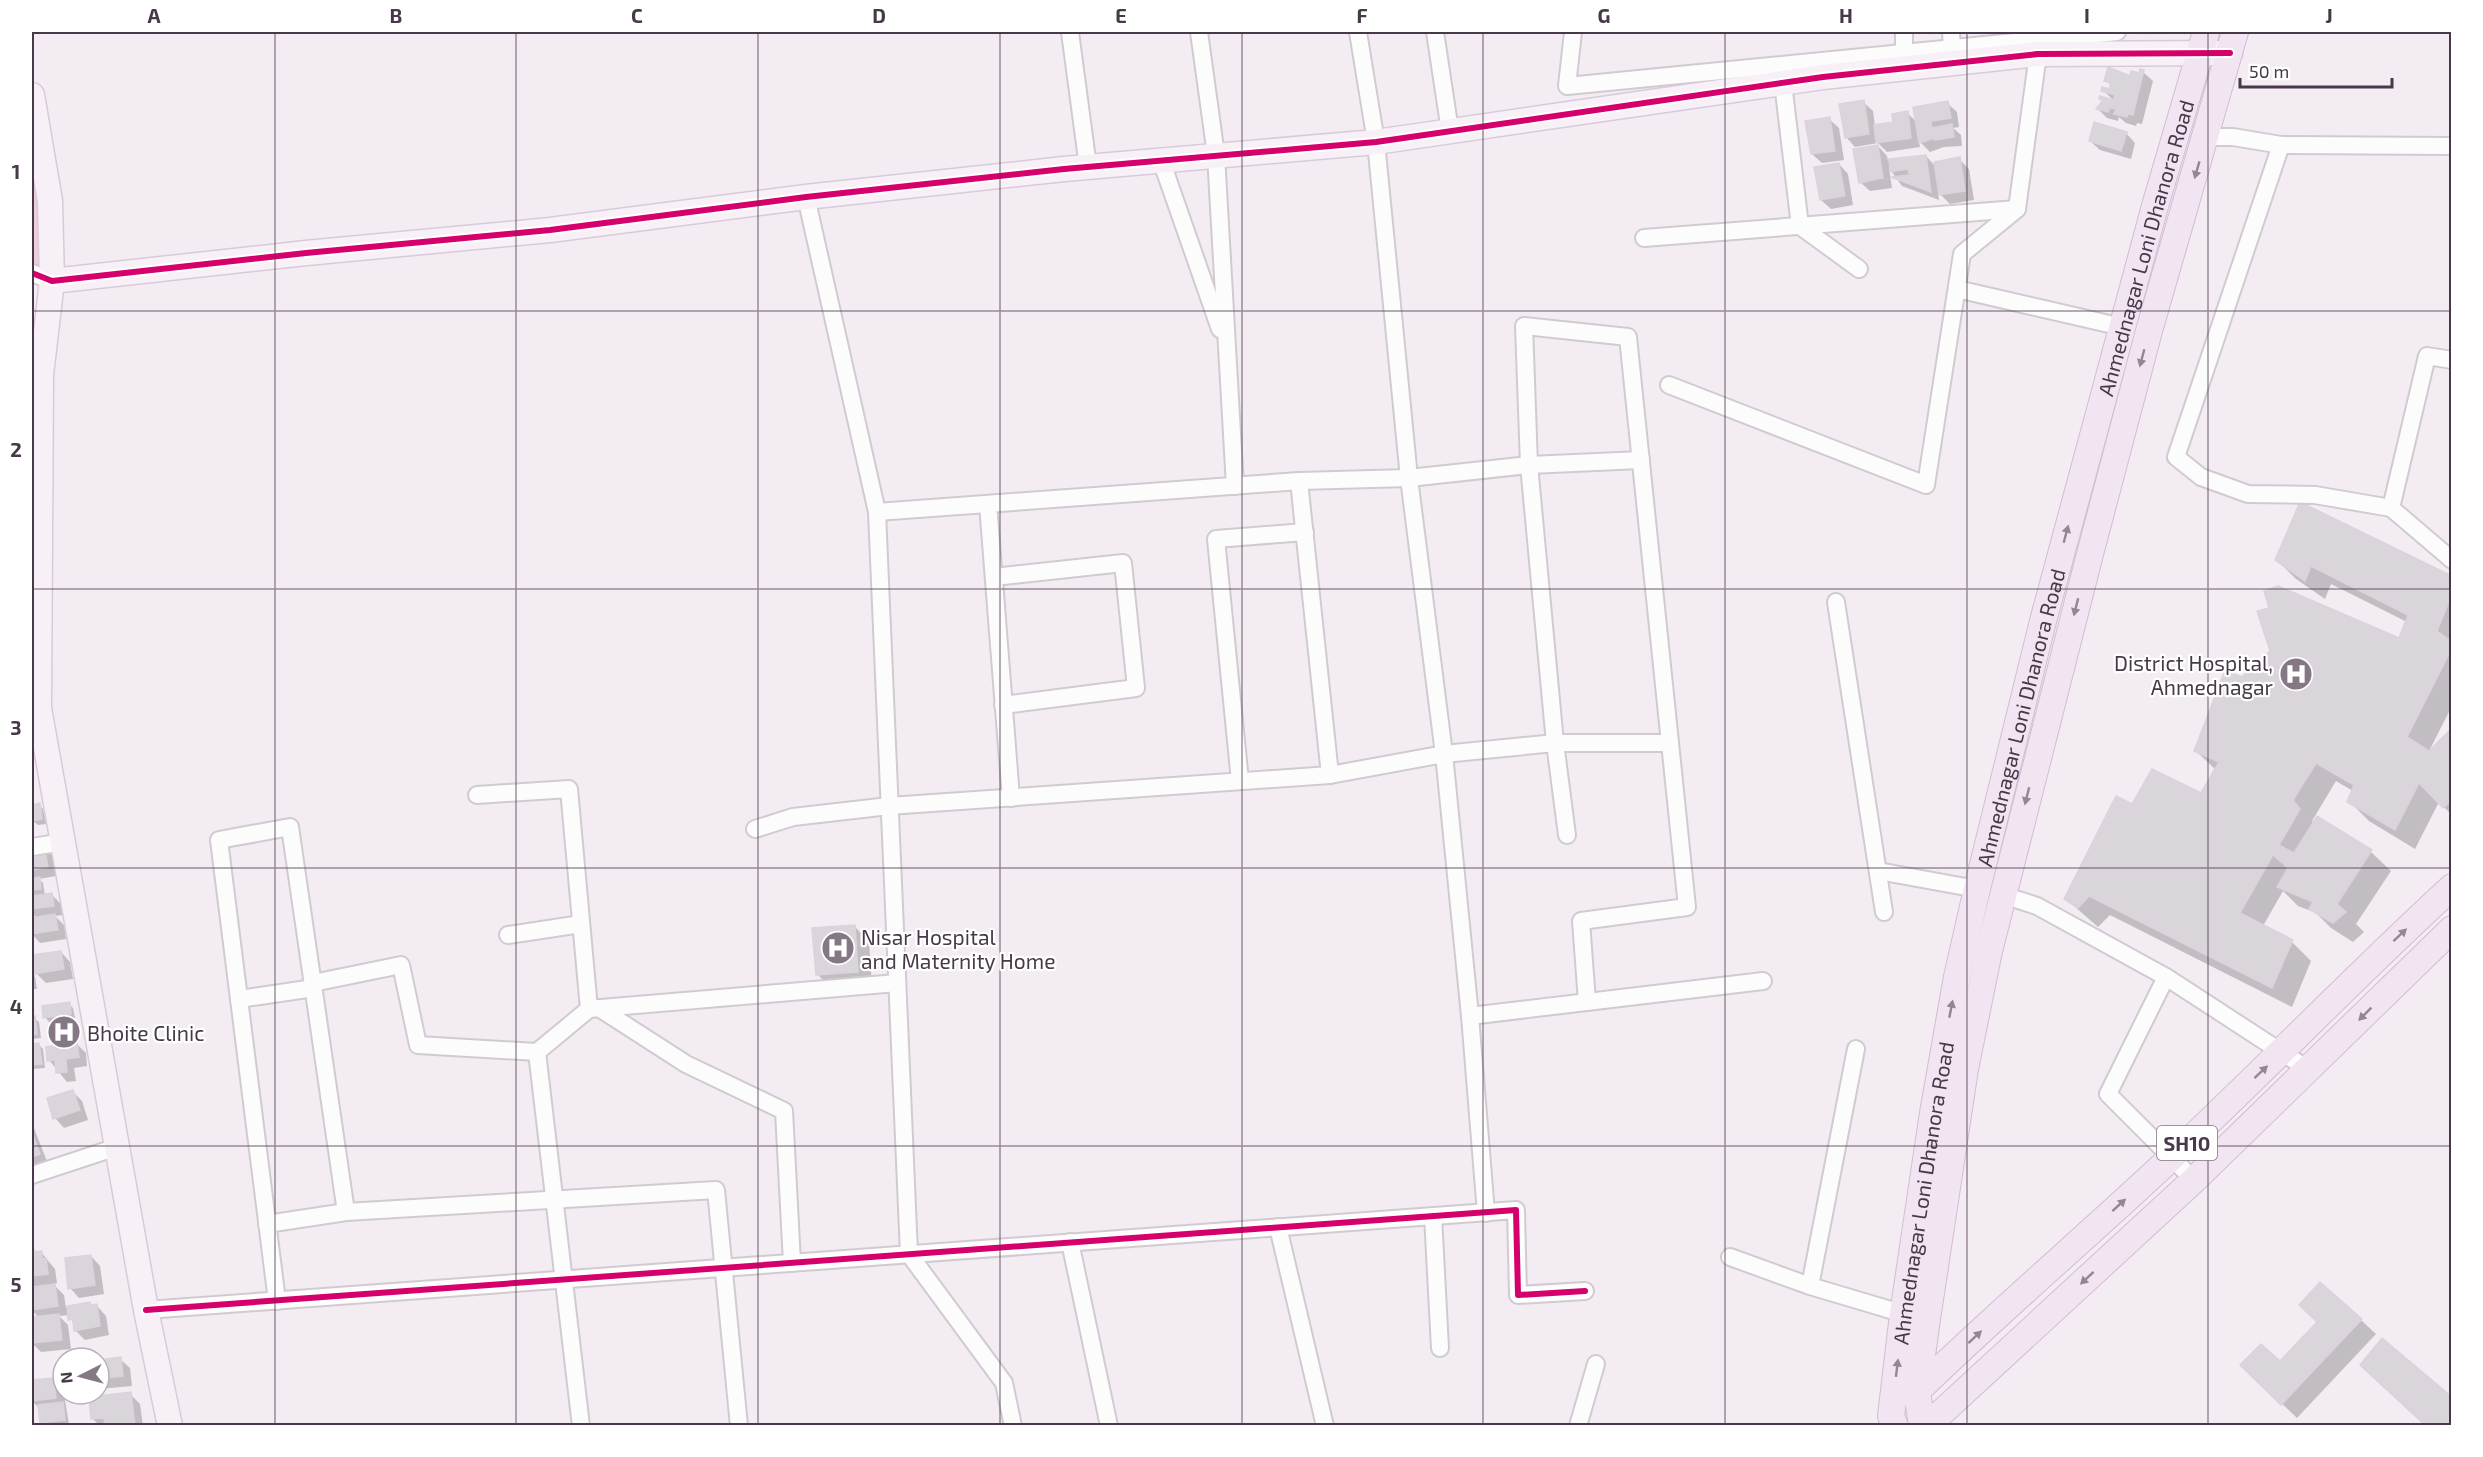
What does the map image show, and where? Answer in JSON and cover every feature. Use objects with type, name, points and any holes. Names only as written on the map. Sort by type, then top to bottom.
[{"type":"main road","name":"Ahmednagar Loni Dhanora Road","points":[[1922,1425],[1917,1391],[1915,1317],[1932,1113],[1957,977],[2043,621],[2122,327],[2203,42]]},
{"type":"main road","name":"Ahmednagar Loni Dhanora Road","points":[[1889,1422],[1915,1317],[2003,895],[2149,332],[2232,42]]},
{"type":"main road","name":"Ahmednagar Loni Dhanora Road","points":[[1889,1422],[1917,1391],[2283,1053],[2372,961],[2451,887]]},
{"type":"main road","name":"SH10","points":[[1927,1425],[2194,1180],[2451,931]]},
{"type":"street","points":[[1070,32],[1088,167]]},
{"type":"street","points":[[1199,32],[1216,155],[1235,486]]},
{"type":"street","points":[[1358,32],[1376,142],[1409,478],[1444,754],[1470,1016],[1486,1213]]},
{"type":"street","points":[[1435,32],[1450,131]]},
{"type":"street","points":[[1573,32],[1567,86],[1952,49],[1996,38],[2042,42],[2232,42]]},
{"type":"street","points":[[1904,32],[1904,53]]},
{"type":"street","points":[[1951,32],[1952,49]]},
{"type":"street","points":[[42,277],[550,230],[806,196],[1161,160],[1376,142],[2117,32]]},
{"type":"street","points":[[1669,385],[1926,485],[1962,254],[2017,209],[2042,42]]},
{"type":"street","points":[[1783,83],[1800,226],[1859,269]]},
{"type":"street","points":[[32,95],[50,201],[42,277],[36,381],[35,709],[63,842],[146,1311],[170,1425]]},
{"type":"street","points":[[2206,137],[2233,137],[2281,145],[2451,146]]},
{"type":"street","points":[[2281,145],[2176,457],[2201,477],[2248,494],[2315,495],[2391,508],[2451,560]]},
{"type":"street","points":[[1161,160],[1227,350]]},
{"type":"street","points":[[806,196],[877,512],[909,1254],[1005,1383],[1013,1425]]},
{"type":"street","points":[[1644,238],[2017,209]]},
{"type":"street","points":[[1957,289],[2122,327]]},
{"type":"street","points":[[1568,835],[1556,743],[1529,465],[1524,326],[1628,338],[1686,907],[1581,921],[1587,1002]]},
{"type":"street","points":[[2391,508],[2427,356],[2451,360]]},
{"type":"street","points":[[877,512],[1299,481],[1409,478],[1529,465],[1641,460]]},
{"type":"street","points":[[1299,481],[1330,775]]},
{"type":"street","points":[[988,504],[1011,798]]},
{"type":"street","points":[[1240,781],[1216,539],[1305,532]]},
{"type":"street","points":[[994,577],[1123,563],[1136,687],[1004,705]]},
{"type":"street","points":[[1836,602],[1884,912]]},
{"type":"street","points":[[755,829],[793,817],[890,806],[1330,775],[1444,754],[1556,743],[1670,743]]},
{"type":"street","points":[[477,795],[569,789],[581,924],[594,1009]]},
{"type":"street","points":[[277,1301],[219,840],[290,827],[346,1212]]},
{"type":"street","points":[[32,847],[63,842]]},
{"type":"street","points":[[1878,871],[1977,889]]},
{"type":"street","points":[[2003,895],[2037,906],[2166,977],[2309,1070]]},
{"type":"street","points":[[508,935],[581,924]]},
{"type":"street","points":[[239,999],[313,986],[401,965],[418,1045],[537,1052],[594,1009],[897,983]]},
{"type":"street","points":[[2166,977],[2108,1094],[2194,1180]]},
{"type":"street","points":[[1470,1016],[1763,981]]},
{"type":"street","points":[[594,1009],[686,1064],[784,1110],[792,1263]]},
{"type":"street","points":[[1810,1286],[1856,1049]]},
{"type":"street","points":[[537,1052],[562,1280],[581,1425]]},
{"type":"street","points":[[32,1174],[117,1147]]},
{"type":"street","points":[[267,1224],[346,1212],[716,1190],[739,1425]]},
{"type":"street","points":[[146,1311],[1516,1210],[1518,1295],[1585,1291]]},
{"type":"street","points":[[1433,1216],[1440,1348]]},
{"type":"street","points":[[1278,1227],[1325,1425]]},
{"type":"street","points":[[1070,1242],[1109,1425]]},
{"type":"street","points":[[1730,1257],[1810,1286],[1915,1317]]},
{"type":"street","points":[[1578,1425],[1596,1364]]},
{"type":"shaded area","points":[[32,150],[52,281],[32,278]]},
{"type":"building","points":[[2108,67],[2130,76],[2131,71],[2139,73],[2140,69],[2144,70],[2133,115],[2128,114],[2127,117],[2114,114],[2116,109],[2110,108],[2108,112],[2096,109],[2103,100],[2099,99],[2100,96],[2113,100],[2115,95],[2101,91],[2102,87],[2109,89],[2111,83],[2104,81]]},
{"type":"building","points":[[1864,100],[1869,134],[1845,138],[1839,104]]},
{"type":"building","points":[[1948,101],[1951,118],[1931,121],[1932,128],[1952,124],[1954,137],[1935,140],[1935,138],[1919,143],[1913,107]]},
{"type":"building","points":[[1908,111],[1911,138],[1876,143],[1874,125],[1893,122],[1892,114]]},
{"type":"building","points":[[1830,117],[1835,151],[1811,154],[1805,121]]},
{"type":"building","points":[[2094,122],[2127,132],[2121,151],[2089,141]]},
{"type":"building","points":[[1878,145],[1883,178],[1859,183],[1853,149]]},
{"type":"building","points":[[1926,155],[1931,192],[1891,177],[1909,175],[1908,169],[1890,172],[1889,159]]},
{"type":"building","points":[[1960,157],[1965,191],[1939,195],[1934,162]]},
{"type":"building","points":[[1839,163],[1845,196],[1820,200],[1814,167]]},
{"type":"building","points":[[2300,502],[2452,576],[2452,594],[2437,631],[2452,642],[2452,648],[2407,737],[2429,751],[2452,728],[2452,800],[2443,808],[2419,783],[2395,830],[2347,802],[2354,785],[2316,763],[2293,800],[2300,809],[2279,845],[2294,853],[2317,816],[2372,850],[2337,904],[2346,912],[2333,923],[2309,909],[2313,902],[2277,887],[2288,868],[2273,855],[2240,913],[2293,940],[2272,988],[2089,896],[2078,908],[2064,899],[2116,796],[2132,804],[2152,769],[2201,793],[2219,762],[2194,751],[2225,670],[2242,677],[2270,651],[2257,611],[2269,608],[2264,591],[2278,586],[2399,638],[2408,615],[2311,566],[2305,581],[2275,560]]},
{"type":"building","points":[[40,803],[42,819],[32,821],[32,805]]},
{"type":"building","points":[[44,845],[48,867],[32,870],[32,847]]},
{"type":"building","points":[[40,877],[41,889],[32,890],[32,878]]},
{"type":"building","points":[[52,893],[54,906],[32,909],[32,896]]},
{"type":"building","points":[[55,914],[58,930],[32,934],[32,918]]},
{"type":"building","points":[[855,925],[858,972],[816,975],[812,928]]},
{"type":"building","points":[[61,951],[64,969],[35,974],[32,955]]},
{"type":"building","points":[[70,1002],[71,1014],[43,1018],[42,1006]]},
{"type":"building","points":[[35,1016],[37,1034],[32,1035],[32,1017]]},
{"type":"building","points":[[74,1022],[75,1036],[52,1038],[51,1025]]},
{"type":"building","points":[[77,1042],[79,1057],[66,1059],[67,1072],[56,1073],[55,1060],[47,1061],[46,1047]]},
{"type":"building","points":[[39,1043],[42,1064],[32,1065],[32,1044]]},
{"type":"building","points":[[73,1090],[80,1110],[53,1119],[47,1098]]},
{"type":"building","points":[[32,1133],[40,1154],[32,1157]]},
{"type":"building","points":[[42,1251],[42,1259],[46,1258],[48,1274],[32,1276],[32,1252]]},
{"type":"building","points":[[91,1255],[95,1285],[68,1289],[65,1258]]},
{"type":"building","points":[[2320,1282],[2362,1319],[2281,1405],[2240,1365],[2261,1344],[2280,1361],[2317,1322],[2299,1305]]},
{"type":"building","points":[[55,1284],[58,1306],[32,1310],[32,1287]]},
{"type":"building","points":[[90,1302],[91,1305],[97,1304],[100,1326],[74,1331],[73,1319],[68,1320],[67,1306]]},
{"type":"building","points":[[59,1314],[62,1340],[32,1343],[32,1317]]},
{"type":"building","points":[[2382,1338],[2452,1397],[2452,1426],[2426,1426],[2360,1365]]},
{"type":"building","points":[[121,1357],[123,1376],[111,1378],[111,1358]]},
{"type":"building","points":[[51,1378],[51,1399],[32,1401],[32,1380]]},
{"type":"building","points":[[131,1392],[135,1426],[105,1426],[104,1418],[91,1419],[90,1406],[111,1406],[111,1394]]},
{"type":"building","points":[[51,1403],[51,1406],[63,1406],[65,1420],[40,1423],[38,1405]]},
{"type":"cycle path","points":[[32,273],[52,281],[306,253],[550,230],[806,197],[1064,169],[1376,142],[1823,77],[2038,54],[2230,53]]},
{"type":"cycle path","points":[[146,1310],[1516,1210],[1518,1295],[1585,1291]]},
{"type":"place","name":"District Hospital, Ahmednagar","points":[[2296,674]]},
{"type":"place","name":"Nisar Hospital and Maternity Home","points":[[838,948]]},
{"type":"place","name":"Bhoite Clinic","points":[[64,1032]]}]
